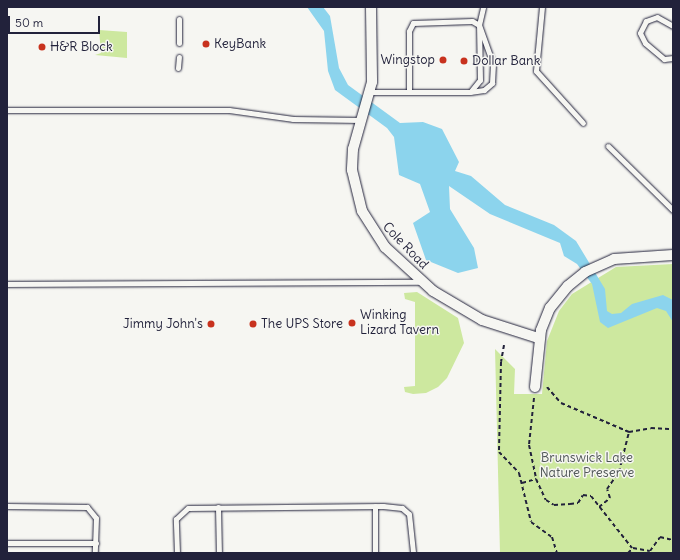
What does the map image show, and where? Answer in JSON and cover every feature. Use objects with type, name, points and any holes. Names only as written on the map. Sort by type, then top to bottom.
[{"type":"street","name":"Cole Road","points":[[371,7],[370,95],[363,116],[352,170],[362,211],[385,247],[422,282],[482,320],[538,338]]},
{"type":"street","points":[[539,385],[538,338],[554,302],[585,272],[622,257],[673,255]]},
{"type":"lane","points":[[470,92],[477,88],[480,80],[479,25],[483,7]]},
{"type":"lane","points":[[542,7],[536,71],[545,85],[583,123]]},
{"type":"lane","points":[[673,26],[657,17],[646,21],[640,33],[645,43],[664,59],[673,58]]},
{"type":"lane","points":[[179,19],[179,43]]},
{"type":"lane","points":[[370,95],[409,92],[470,92],[489,87],[494,74],[492,52],[479,25],[472,22],[413,23],[409,31],[409,92]]},
{"type":"lane","points":[[178,68],[179,57]]},
{"type":"lane","points":[[7,110],[228,110],[293,119],[363,116]]},
{"type":"lane","points":[[608,146],[673,210]]},
{"type":"lane","points":[[7,284],[422,282]]},
{"type":"lane","points":[[7,506],[87,507],[96,518],[95,553]]},
{"type":"lane","points":[[375,506],[375,553]]},
{"type":"lane","points":[[177,553],[176,519],[180,512],[188,508],[375,506],[394,506],[409,514],[413,553]]},
{"type":"lane","points":[[218,507],[219,553]]},
{"type":"lane","points":[[7,543],[96,543]]},
{"type":"path","points":[[504,345],[501,362],[499,452],[519,473],[532,522],[552,536],[557,553]]},
{"type":"path","points":[[673,429],[651,428],[629,432],[562,403],[539,385],[529,445],[536,479],[546,500],[554,505],[578,503],[583,494],[591,496],[632,548],[650,551],[660,537],[673,540]]},
{"type":"path","points":[[600,507],[610,498],[607,489],[619,472],[629,432]]},
{"type":"path","points":[[522,484],[536,479]]},
{"type":"path","points":[[628,553],[632,548]]},
{"type":"green space","points":[[99,30],[127,32],[127,58],[95,55],[101,53]]},
{"type":"green space","name":"Brunswick Lake Nature Preserve","points":[[673,264],[673,553],[500,553],[495,349],[515,369],[514,394],[542,394],[547,341],[559,311],[572,294],[616,267]]},
{"type":"green space","points":[[417,292],[458,318],[464,343],[447,378],[438,387],[426,393],[413,394],[405,392],[404,387],[415,386],[415,302],[405,299],[404,293]]},
{"type":"water","points":[[307,7],[323,7],[330,16],[339,68],[348,85],[400,123],[423,122],[442,129],[459,162],[455,171],[471,176],[505,205],[554,225],[576,241],[605,289],[607,311],[612,314],[621,313],[632,304],[663,295],[673,300],[673,322],[666,311],[657,308],[608,328],[600,322],[592,284],[577,264],[564,256],[560,243],[490,214],[449,186],[450,209],[474,248],[478,268],[458,273],[426,260],[413,223],[430,212],[420,184],[399,175],[394,137],[387,128],[335,90],[328,71],[324,31]]},
{"type":"place","name":"KeyBank","points":[[206,44]]},
{"type":"place","name":"H&R Block","points":[[42,47]]},
{"type":"place","name":"Wingstop","points":[[443,60]]},
{"type":"place","name":"Dollar Bank","points":[[464,61]]},
{"type":"place","name":"Winking Lizard Tavern","points":[[352,323]]},
{"type":"place","name":"Jimmy John's","points":[[211,324]]},
{"type":"place","name":"The UPS Store","points":[[253,324]]}]
